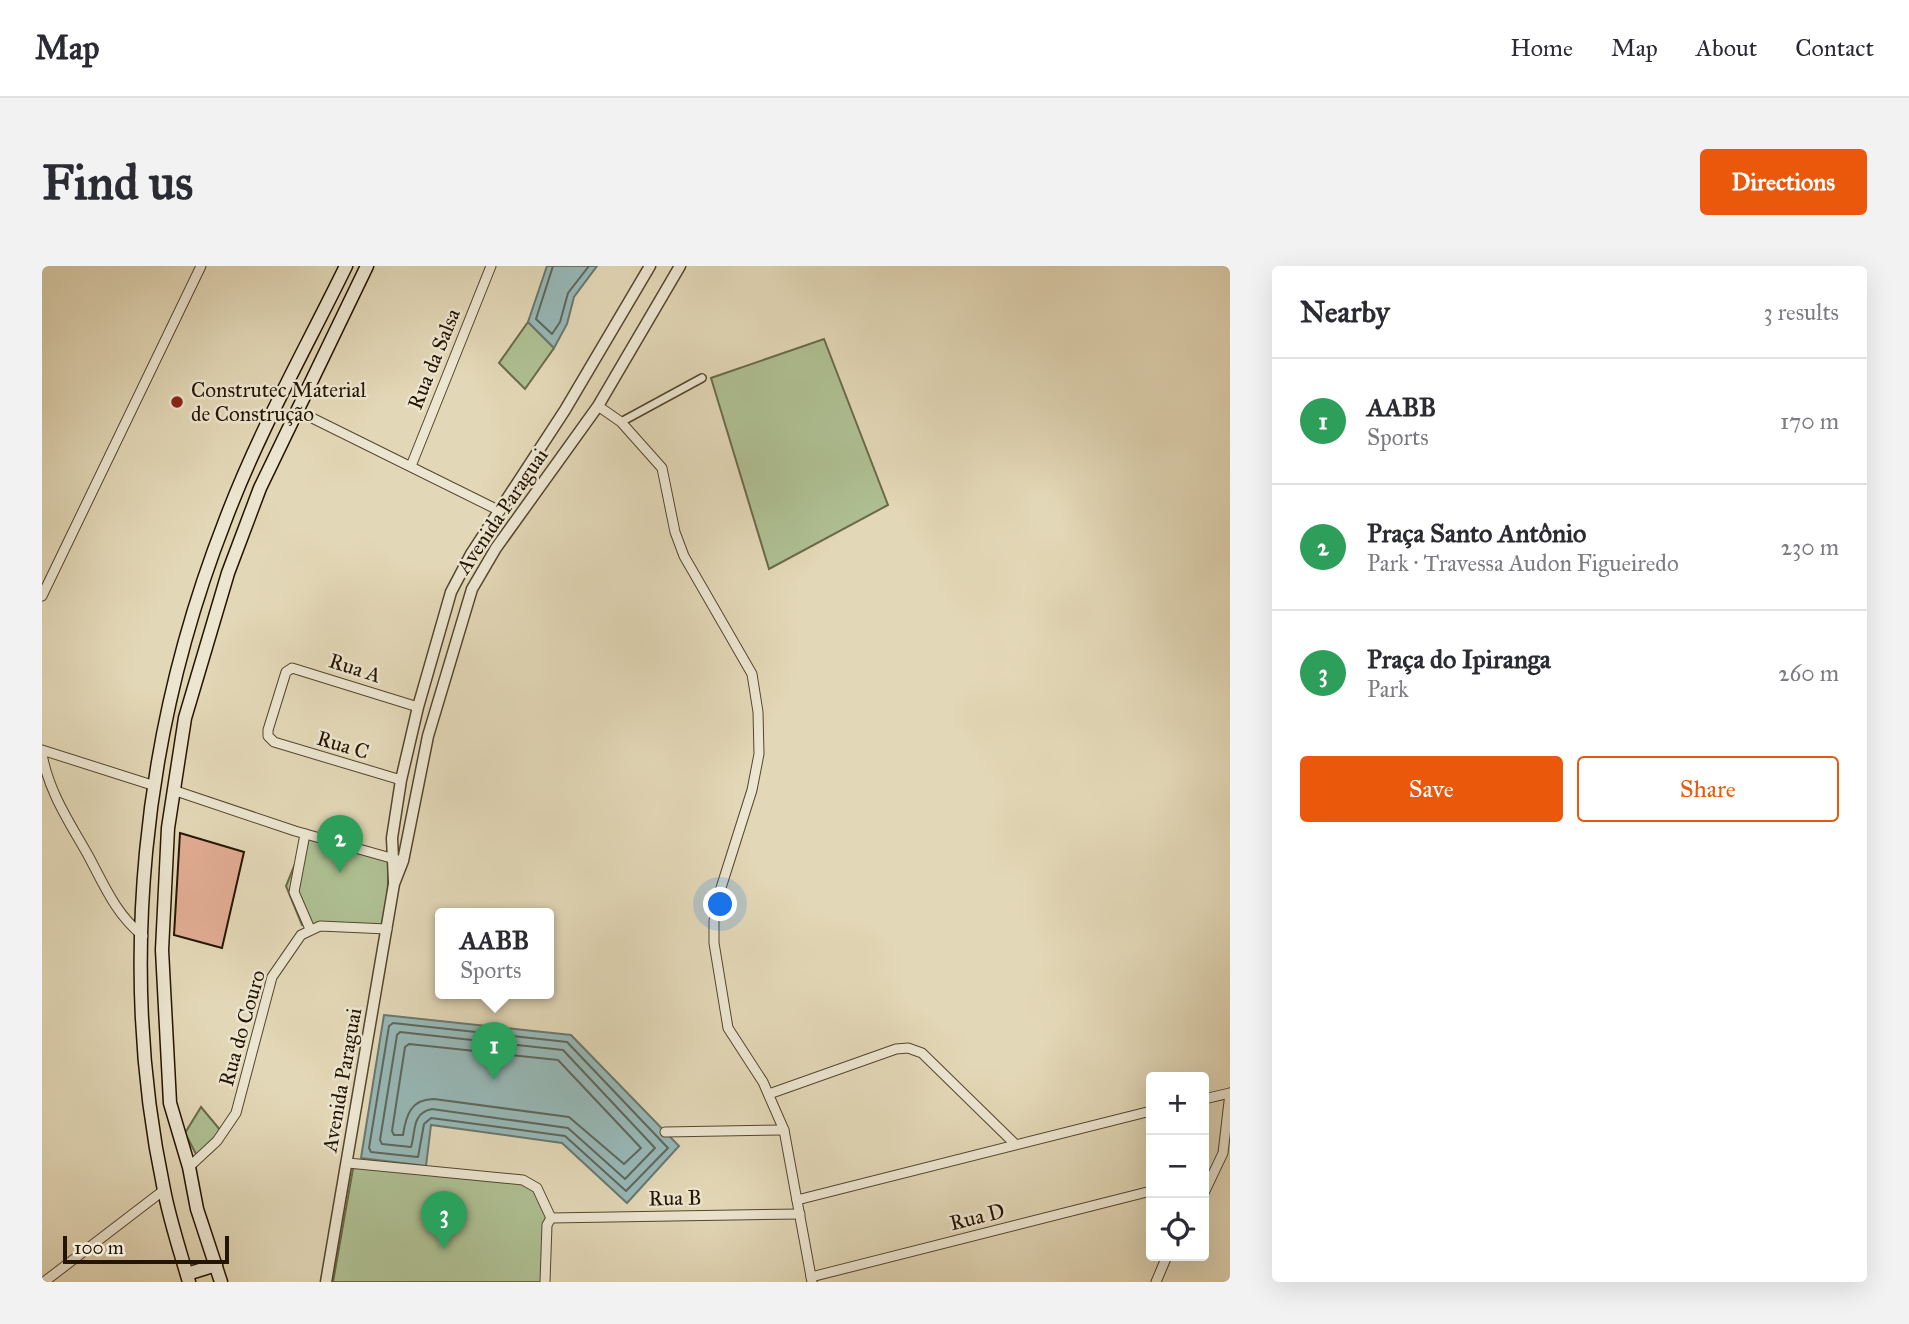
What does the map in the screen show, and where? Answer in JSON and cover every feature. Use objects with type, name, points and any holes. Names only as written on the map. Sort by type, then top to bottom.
[{"type":"main road","points":[[216,1265],[188,1278],[164,1190],[146,1056],[143,936],[152,785],[166,715],[194,608],[224,523],[346,266]]},
{"type":"main road","points":[[221,1282],[197,1209],[190,1167],[170,1103],[164,1039],[162,918],[173,790],[185,718],[228,573],[260,488],[367,266]]},
{"type":"main road","points":[[311,337],[329,346]]},
{"type":"main road","points":[[300,360],[319,368]]},
{"type":"main road","points":[[166,715],[185,718]]},
{"type":"main road","points":[[162,733],[181,738]]},
{"type":"street","points":[[42,596],[201,266]]},
{"type":"street","name":"Rua da Salsa","points":[[411,466],[491,266]]},
{"type":"street","name":"Avenida Paraguai","points":[[394,884],[391,858],[401,780],[418,707],[451,592],[471,554],[610,337],[650,266]]},
{"type":"street","name":"Avenida Paraguai","points":[[326,1282],[394,884],[403,860],[428,736],[472,589],[496,548],[598,406],[680,266]]},
{"type":"street","points":[[621,422],[702,378]]},
{"type":"street","points":[[598,406],[621,422],[662,468],[675,532],[684,556],[752,674],[760,728],[759,754],[752,790],[716,907],[714,943],[728,1028],[769,1094],[785,1130],[811,1280]]},
{"type":"street","points":[[298,411],[500,511]]},
{"type":"street","name":"Rua A","points":[[274,742],[268,733],[289,669],[302,669],[418,707]]},
{"type":"street","name":"Rua C","points":[[274,742],[401,780]]},
{"type":"street","points":[[143,936],[121,916],[106,892],[49,784],[42,752],[152,785]]},
{"type":"street","points":[[173,790],[305,834],[403,860]]},
{"type":"street","points":[[305,834],[294,892],[310,929],[387,929]]},
{"type":"street","name":"Rua do Couro","points":[[190,1167],[216,1141],[236,1113],[274,971],[310,929]]},
{"type":"street","points":[[769,1094],[889,1052],[912,1048],[922,1053],[1014,1143]]},
{"type":"street","points":[[1209,1098],[1230,1093],[1223,1153],[1209,1175]]},
{"type":"street","points":[[797,1200],[1014,1143],[1146,1112]]},
{"type":"street","points":[[665,1132],[785,1130]]},
{"type":"street","points":[[348,1163],[523,1180],[537,1188],[551,1218],[547,1225],[545,1282]]},
{"type":"street","points":[[44,1282],[164,1190]]},
{"type":"street","name":"Rua D","points":[[811,1280],[1146,1192]]},
{"type":"street","name":"Rua B","points":[[551,1218],[800,1214]]},
{"type":"street","points":[[1156,1282],[1165,1261]]},
{"type":"green space","points":[[528,322],[554,348],[525,389],[499,363]]},
{"type":"green space","points":[[824,339],[888,505],[769,569],[711,378]]},
{"type":"green space","points":[[306,837],[389,861],[386,926],[302,925],[286,886]]},
{"type":"green space","points":[[201,1107],[221,1131],[197,1156],[185,1133]]},
{"type":"green space","points":[[354,1163],[535,1185],[550,1215],[547,1282],[333,1282]]},
{"type":"water","points":[[547,266],[597,266],[574,297],[567,324],[554,348],[528,322]]},
{"type":"water","points":[[384,1015],[571,1035],[679,1146],[627,1203],[562,1143],[431,1125],[426,1166],[361,1158]]},
{"type":"building","points":[[180,833],[244,852],[222,948],[174,935]]},
{"type":"place","name":"Construtec Material de Construção","points":[[177,402]]},
{"type":"place","name":"Praça Santo Antônio","points":[[340,873]]},
{"type":"place","name":"AABB","points":[[494,1080]]},
{"type":"place","name":"Praça do Ipiranga","points":[[444,1249]]}]
